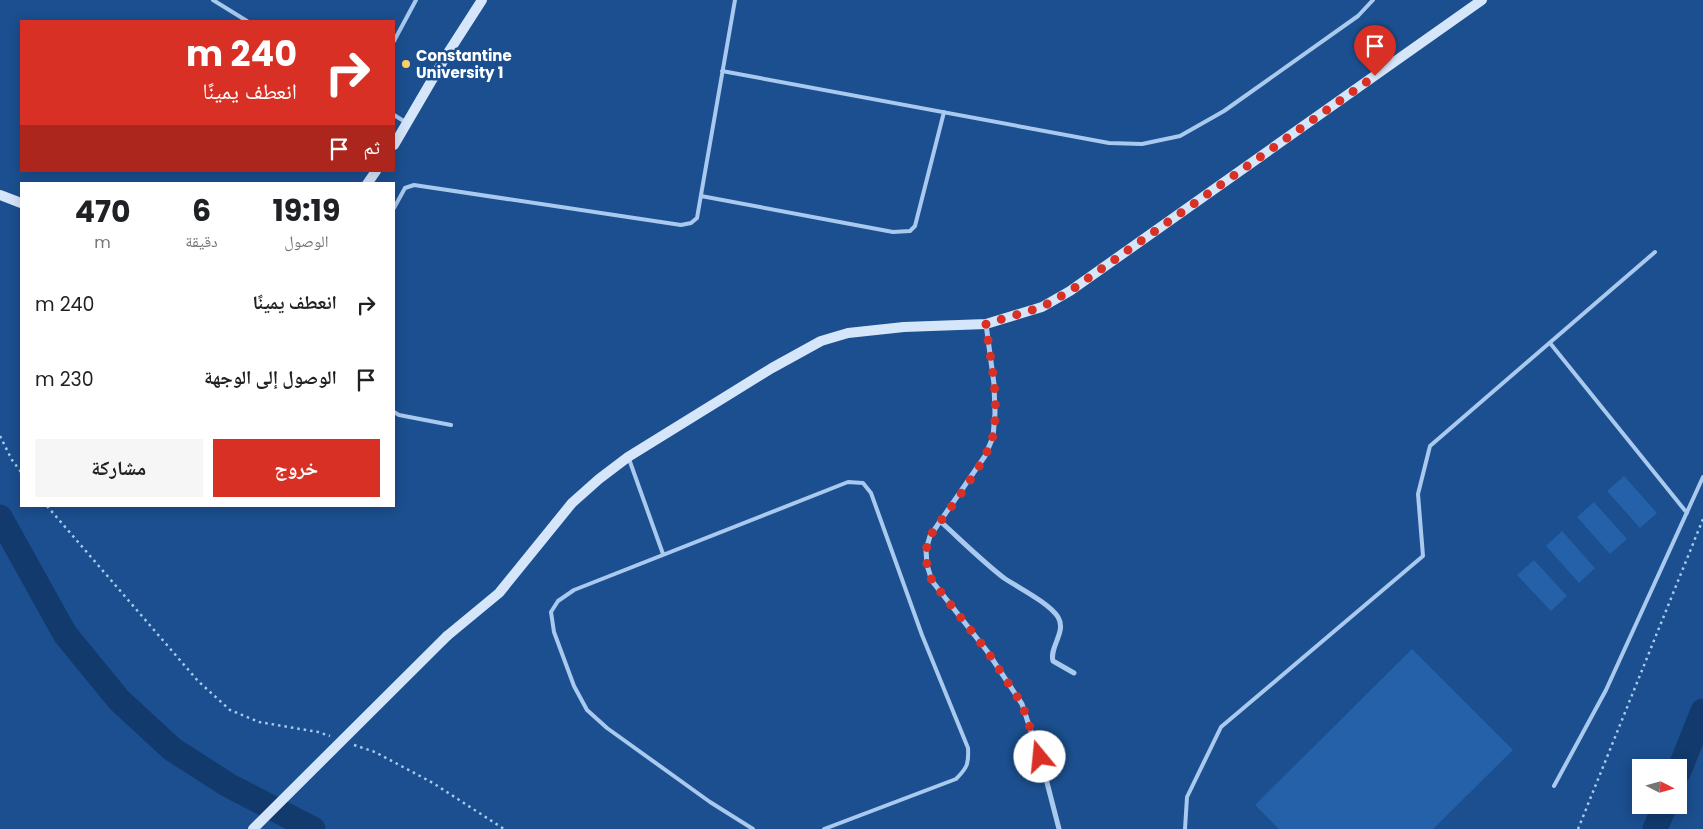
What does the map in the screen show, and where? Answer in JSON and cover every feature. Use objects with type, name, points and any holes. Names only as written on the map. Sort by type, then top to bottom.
[{"type":"street","points":[[395,143],[482,0]]},
{"type":"street","points":[[253,829],[446,636],[499,593],[572,503],[628,457],[772,368],[821,341],[848,333],[886,328],[986,324],[1042,307],[1070,291],[1482,0]]},
{"type":"street","points":[[0,195],[20,203]]},
{"type":"street","points":[[986,324],[994,384],[995,413],[993,436],[985,456],[930,536],[926,550],[927,565],[932,581],[987,651],[1022,704],[1044,771],[1059,829]]},
{"type":"street","points":[[940,522],[1003,577],[1044,604],[1058,617],[1060,625],[1059,634],[1051,655],[1053,661],[1074,673]]},
{"type":"lane","points":[[213,0],[245,20]]},
{"type":"lane","points":[[395,38],[416,0]]},
{"type":"lane","points":[[395,206],[405,188],[414,184],[681,225],[691,223],[697,218],[735,0]]},
{"type":"lane","points":[[722,70],[1109,143],[1142,144],[1180,136],[1224,111],[1358,16],[1373,0]]},
{"type":"lane","points":[[701,196],[893,232],[910,231],[915,226],[944,112]]},
{"type":"lane","points":[[395,116],[406,123]]},
{"type":"lane","points":[[1185,829],[1187,797],[1222,727],[1423,556],[1418,494],[1430,446],[1655,252]]},
{"type":"lane","points":[[1550,342],[1687,513]]},
{"type":"lane","points":[[395,413],[451,425]]},
{"type":"lane","points":[[628,457],[663,554]]},
{"type":"lane","points":[[1554,786],[1606,690],[1703,477]]},
{"type":"lane","points":[[753,829],[710,802],[607,728],[587,710],[574,686],[554,632],[552,612],[558,601],[574,590],[848,482],[863,483],[871,493],[922,635],[968,748],[969,761],[964,771],[956,779],[824,829]]},
{"type":"path","points":[[0,436],[12,460],[20,471]]},
{"type":"path","points":[[48,507],[198,682],[230,710],[259,722],[318,732],[335,738]]},
{"type":"path","points":[[1578,829],[1703,519]]},
{"type":"path","points":[[351,744],[375,752],[433,783],[504,829]]},
{"type":"shaded area","points":[[1624,476],[1657,513],[1640,528],[1607,491]]},
{"type":"shaded area","points":[[1594,502],[1627,539],[1610,554],[1577,517]]},
{"type":"shaded area","points":[[1562,531],[1595,568],[1579,583],[1546,546]]},
{"type":"shaded area","points":[[1534,560],[1567,596],[1551,611],[1517,575]]},
{"type":"shaded area","points":[[1412,649],[1513,750],[1433,829],[1279,829],[1255,805]]},
{"type":"waterway","points":[[0,517],[65,634],[119,700],[172,749],[228,785],[313,829]]},
{"type":"waterway","points":[[1684,759],[1703,711]]},
{"type":"waterway","points":[[1655,829],[1661,814]]},
{"type":"place","name":"Constantine University 1","points":[[406,64]]},
{"type":"route","points":[[1040,757],[1022,704],[987,651],[932,581],[927,565],[926,550],[930,536],[985,456],[993,436],[995,413],[994,384],[986,324],[1042,307],[1070,291],[1375,76]]}]
